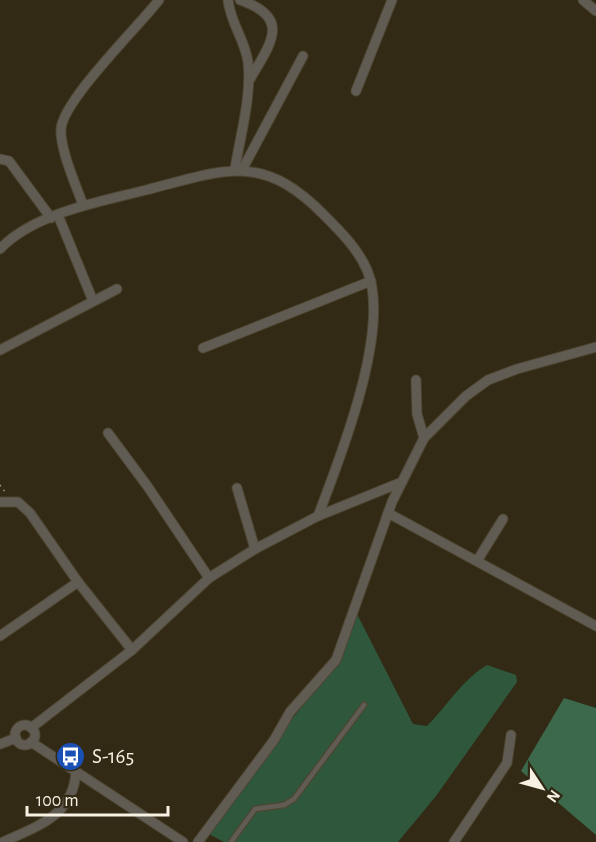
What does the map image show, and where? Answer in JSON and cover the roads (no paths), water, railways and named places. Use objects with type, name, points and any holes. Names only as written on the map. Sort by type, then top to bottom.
[{"type":"street","points":[[83,205],[62,139],[61,127],[74,102],[159,0]]},
{"type":"street","points":[[228,0],[229,12],[245,51],[248,82],[239,169]]},
{"type":"street","points":[[240,0],[270,15],[274,26],[268,44],[248,82]]},
{"type":"street","points":[[356,91],[392,0]]},
{"type":"street","points":[[583,0],[596,11]]},
{"type":"street","points":[[239,169],[303,56]]},
{"type":"street","points":[[0,159],[9,161],[54,217],[93,302]]},
{"type":"street","points":[[0,249],[14,237],[83,205],[239,169],[273,176],[322,213],[358,254],[371,281],[374,297],[369,360],[344,444],[318,516]]},
{"type":"street","points":[[203,348],[371,281]]},
{"type":"street","points":[[0,350],[117,289]]},
{"type":"street","points":[[198,842],[274,740],[290,712],[336,660],[388,513],[424,438],[466,396],[488,380],[517,369],[595,348]]},
{"type":"street","points":[[416,381],[417,414],[424,438]]},
{"type":"street","points":[[108,433],[148,487],[209,578]]},
{"type":"street","points":[[31,728],[132,650],[209,578],[255,549],[318,516],[402,482]]},
{"type":"street","points":[[237,488],[255,549]]},
{"type":"street","points":[[0,502],[18,502],[30,513],[78,582],[132,650]]},
{"type":"street","points":[[388,513],[596,626]]},
{"type":"street","points":[[477,561],[503,519]]},
{"type":"street","points":[[0,636],[78,582]]},
{"type":"street","points":[[16,738],[19,727],[25,725],[34,733],[31,742]]},
{"type":"street","points":[[454,842],[507,763],[511,735]]},
{"type":"street","points":[[16,738],[22,744],[31,742],[183,842]]},
{"type":"street","points":[[0,744],[16,738]]},
{"type":"street","points":[[3,842],[61,811],[75,788],[76,771]]},
{"type":"lane","points":[[231,842],[255,809],[284,806],[294,799],[364,705]]},
{"type":"place","name":"S-165","points":[[71,756]]}]
